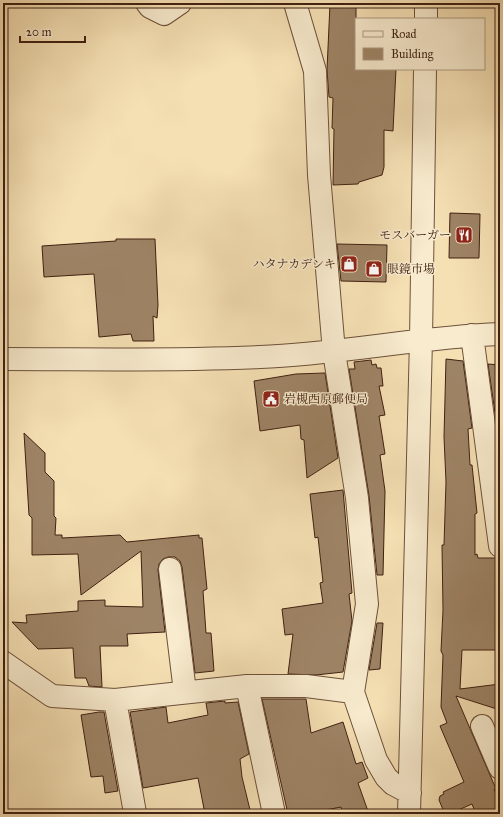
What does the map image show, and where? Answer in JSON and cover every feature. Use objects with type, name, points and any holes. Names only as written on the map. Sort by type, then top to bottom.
[{"type":"street","points":[[147,3],[150,7],[164,14],[180,3]]},
{"type":"street","points":[[295,3],[315,71],[320,174],[334,352],[357,498],[366,604],[353,692],[376,760],[390,781],[410,803]]},
{"type":"street","points":[[426,3],[426,18]]},
{"type":"street","points":[[410,803],[421,340],[425,70]]},
{"type":"street","points":[[3,359],[260,357],[334,352],[421,340],[500,334]]},
{"type":"street","points":[[472,335],[500,546]]},
{"type":"street","points":[[170,569],[186,692]]},
{"type":"street","points":[[3,662],[52,696],[115,700],[247,686],[306,686],[353,692]]},
{"type":"street","points":[[247,686],[273,809]]},
{"type":"street","points":[[115,700],[135,813]]},
{"type":"street","points":[[482,726],[500,768]]},
{"type":"building","points":[[330,4],[356,5],[355,70],[396,70],[393,131],[384,130],[384,167],[382,175],[359,182],[358,184],[333,185],[333,98],[329,97],[327,70]]},
{"type":"building","points":[[450,213],[480,214],[479,258],[449,258]]},
{"type":"building","points":[[116,239],[155,239],[158,305],[157,318],[153,316],[154,341],[133,341],[131,334],[99,337],[94,274],[44,277],[42,246],[116,241]]},
{"type":"building","points":[[337,244],[387,245],[386,282],[341,281]]},
{"type":"building","points":[[446,359],[463,361],[472,428],[468,429],[470,465],[472,465],[477,513],[475,514],[475,555],[477,554],[478,558],[500,558],[500,650],[462,650],[460,689],[500,684],[500,710],[456,696],[496,789],[494,789],[500,803],[500,814],[476,814],[472,804],[449,814],[447,811],[444,812],[439,800],[440,796],[444,794],[443,792],[464,782],[440,726],[447,723],[441,707],[443,655],[441,651],[443,610],[442,545],[444,545],[446,482],[444,437]]},
{"type":"building","points":[[371,360],[372,365],[376,364],[377,368],[381,368],[383,386],[379,386],[385,415],[379,416],[385,454],[380,455],[385,491],[383,575],[377,575],[369,496],[349,369],[355,369],[354,362]]},
{"type":"building","points":[[488,364],[500,365],[500,426],[497,427]]},
{"type":"building","points":[[325,373],[338,458],[307,478],[304,440],[301,439],[300,425],[260,431],[254,381],[296,374]]},
{"type":"building","points":[[24,433],[45,453],[45,472],[54,481],[54,516],[56,518],[55,535],[62,535],[62,538],[120,535],[127,542],[199,535],[199,538],[202,538],[207,589],[203,591],[206,633],[211,633],[214,671],[195,673],[182,567],[180,561],[175,557],[163,559],[159,564],[158,570],[165,632],[127,634],[128,646],[100,646],[102,687],[89,686],[86,678],[75,678],[73,648],[38,649],[12,622],[27,623],[26,615],[78,611],[78,601],[105,600],[105,606],[143,607],[141,551],[81,595],[78,554],[32,555],[32,518],[29,515]]},
{"type":"building","points":[[343,490],[352,593],[349,594],[352,621],[343,672],[316,675],[288,674],[293,634],[285,635],[282,609],[323,603],[320,583],[323,582],[318,537],[315,538],[310,494]]},
{"type":"building","points":[[377,623],[383,623],[380,669],[369,670]]},
{"type":"building","points":[[262,699],[306,699],[311,733],[343,722],[356,764],[362,762],[368,778],[358,783],[369,814],[343,814],[341,807],[305,814],[288,814]]},
{"type":"building","points":[[225,701],[225,703],[238,702],[249,754],[240,759],[242,777],[251,814],[205,814],[198,778],[143,788],[130,712],[166,707],[168,723],[208,715],[206,703]]},
{"type":"building","points":[[104,712],[118,791],[105,793],[103,776],[91,777],[81,715]]},
{"type":"place","name":"モスバーガー","points":[[464,235]]},
{"type":"place","name":"ハタナカデンキ","points":[[349,264]]},
{"type":"place","name":"眼鏡市場","points":[[374,269]]},
{"type":"place","name":"岩槻西原郵便局","points":[[271,399]]}]
